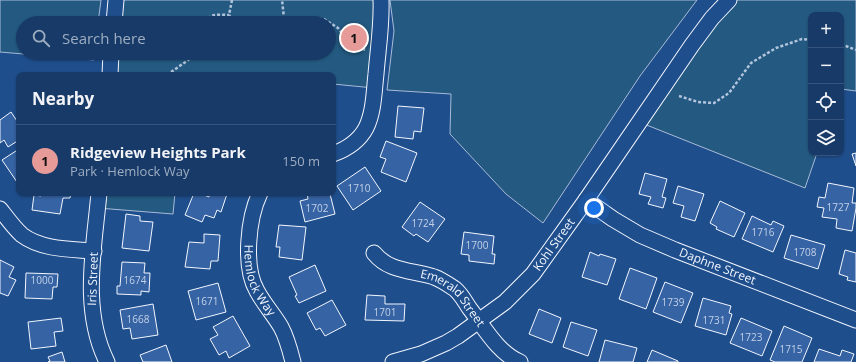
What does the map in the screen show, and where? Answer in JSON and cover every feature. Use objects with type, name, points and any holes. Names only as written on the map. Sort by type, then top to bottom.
[{"type":"street","points":[[115,16],[116,0]]},
{"type":"street","points":[[336,153],[348,147],[358,138],[366,128],[370,119],[374,99],[378,52],[381,16],[380,0]]},
{"type":"street","name":"Kohl Street","points":[[393,362],[421,354],[446,343],[505,302],[533,274],[586,200],[692,45],[712,18],[729,0]]},
{"type":"street","points":[[110,72],[111,60]]},
{"type":"street","name":"Iris Street","points":[[99,196],[91,295],[96,332],[107,362]]},
{"type":"street","name":"Hemlock Way","points":[[259,196],[252,212],[249,270],[257,291],[281,327],[288,342],[293,362]]},
{"type":"street","name":"Daphne Street","points":[[586,200],[613,219],[640,235],[856,320]]},
{"type":"street","points":[[0,210],[23,235],[34,242],[45,246],[94,251]]},
{"type":"street","name":"Emerald Street","points":[[374,252],[379,260],[386,265],[436,278],[456,290],[463,297],[504,352],[520,362]]},
{"type":"path","points":[[211,16],[214,14],[229,15],[232,0]]},
{"type":"path","points":[[282,0],[284,16]]},
{"type":"path","points":[[336,27],[351,45],[360,49],[378,52]]},
{"type":"path","points":[[679,96],[698,102],[714,103],[729,93],[752,63],[776,48],[802,39],[808,40]]},
{"type":"path","points":[[844,45],[856,50]]},
{"type":"path","points":[[171,72],[188,60]]},
{"type":"shaded area","points":[[0,0],[101,0],[99,16],[16,16],[16,53],[0,52]]},
{"type":"shaded area","points":[[116,0],[381,0],[374,88],[336,84],[336,72],[110,72],[111,60],[336,60],[336,16],[115,16]]},
{"type":"shaded area","points":[[390,0],[697,0],[640,76],[543,223],[506,194],[450,134],[451,94],[387,90],[394,31]]},
{"type":"shaded area","points":[[729,0],[856,0],[856,91],[844,89],[844,12],[808,12],[808,156],[816,156],[805,188],[639,122]]},
{"type":"shaded area","points":[[99,196],[175,196],[173,214],[98,208]]},
{"type":"building","points":[[398,106],[424,108],[421,132],[414,131],[413,139],[395,137]]},
{"type":"building","points":[[11,112],[16,120],[16,142],[8,147],[4,140],[0,143],[0,120]]},
{"type":"building","points":[[386,141],[417,153],[406,182],[381,172],[386,159],[380,157]]},
{"type":"building","points":[[16,151],[16,181],[2,160]]},
{"type":"building","points":[[856,153],[856,166],[852,154]]},
{"type":"building","points":[[365,167],[381,191],[353,210],[337,186]]},
{"type":"building","points":[[645,173],[667,179],[662,197],[666,198],[663,208],[648,204],[651,197],[639,194]]},
{"type":"building","points":[[828,183],[854,188],[852,203],[856,203],[856,208],[852,231],[836,228],[837,219],[822,217],[824,208],[817,207],[819,197],[825,198]]},
{"type":"building","points":[[678,186],[704,194],[695,221],[681,217],[684,206],[673,203]]},
{"type":"building","points":[[34,196],[70,196],[70,198],[63,198],[60,214],[32,210]]},
{"type":"building","points":[[193,196],[226,196],[221,212],[217,210],[214,218],[205,215],[202,222],[185,215]]},
{"type":"building","points":[[308,196],[330,196],[335,214],[305,222],[300,201],[308,199]]},
{"type":"building","points":[[720,201],[745,213],[734,237],[716,229],[717,227],[710,223]]},
{"type":"building","points":[[420,202],[445,219],[428,242],[416,234],[414,236],[402,227]]},
{"type":"building","points":[[126,214],[140,216],[140,221],[153,222],[149,251],[122,248]]},
{"type":"building","points":[[752,216],[771,225],[773,221],[784,226],[773,252],[742,239]]},
{"type":"building","points":[[279,225],[306,227],[302,260],[279,257],[280,247],[276,247]]},
{"type":"building","points":[[464,232],[494,236],[492,254],[495,254],[494,264],[469,261],[469,255],[461,254]]},
{"type":"building","points":[[204,234],[220,235],[218,261],[211,261],[210,269],[185,267],[189,242],[204,243]]},
{"type":"building","points":[[791,235],[825,245],[818,269],[784,258]]},
{"type":"building","points":[[845,250],[856,253],[856,282],[847,280],[848,277],[839,274]]},
{"type":"building","points":[[590,252],[599,256],[600,254],[616,259],[607,285],[582,277]]},
{"type":"building","points":[[0,260],[14,267],[9,277],[16,280],[8,296],[0,293]]},
{"type":"building","points":[[122,262],[145,263],[144,273],[150,273],[149,292],[141,291],[141,295],[117,294],[117,286],[120,286]]},
{"type":"building","points":[[315,265],[326,291],[299,303],[295,296],[297,295],[289,277]]},
{"type":"building","points":[[630,268],[657,278],[646,309],[619,299]]},
{"type":"building","points":[[26,273],[58,274],[57,287],[53,287],[52,299],[25,298]]},
{"type":"building","points":[[665,282],[693,293],[681,323],[653,312]]},
{"type":"building","points":[[218,283],[226,312],[196,320],[188,291]]},
{"type":"building","points":[[367,295],[385,296],[385,304],[405,304],[404,321],[365,320]]},
{"type":"building","points":[[703,298],[731,306],[729,313],[732,314],[726,335],[695,326]]},
{"type":"building","points":[[332,300],[346,325],[325,336],[320,328],[316,330],[307,313]]},
{"type":"building","points":[[153,304],[158,335],[132,339],[130,328],[123,329],[120,310]]},
{"type":"building","points":[[539,309],[561,318],[552,343],[529,334]]},
{"type":"building","points":[[233,316],[250,346],[229,358],[226,351],[219,355],[210,339],[218,335],[213,327]]},
{"type":"building","points":[[61,318],[63,331],[54,332],[56,346],[31,349],[28,322]]},
{"type":"building","points":[[741,318],[772,331],[762,356],[730,343]]},
{"type":"building","points":[[571,322],[597,330],[588,356],[563,347]]},
{"type":"building","points":[[784,326],[812,338],[802,362],[775,362],[770,360]]},
{"type":"building","points":[[605,340],[637,348],[633,362],[599,362]]},
{"type":"building","points":[[166,345],[172,362],[143,362],[140,355]]},
{"type":"building","points":[[819,349],[840,356],[842,350],[854,354],[851,362],[814,362]]},
{"type":"building","points":[[652,350],[678,361],[678,362],[647,362]]},
{"type":"building","points":[[62,352],[65,362],[48,362],[50,361],[48,357]]},
{"type":"place","name":"Ridgeview Heights Park","points":[[354,38]]}]
